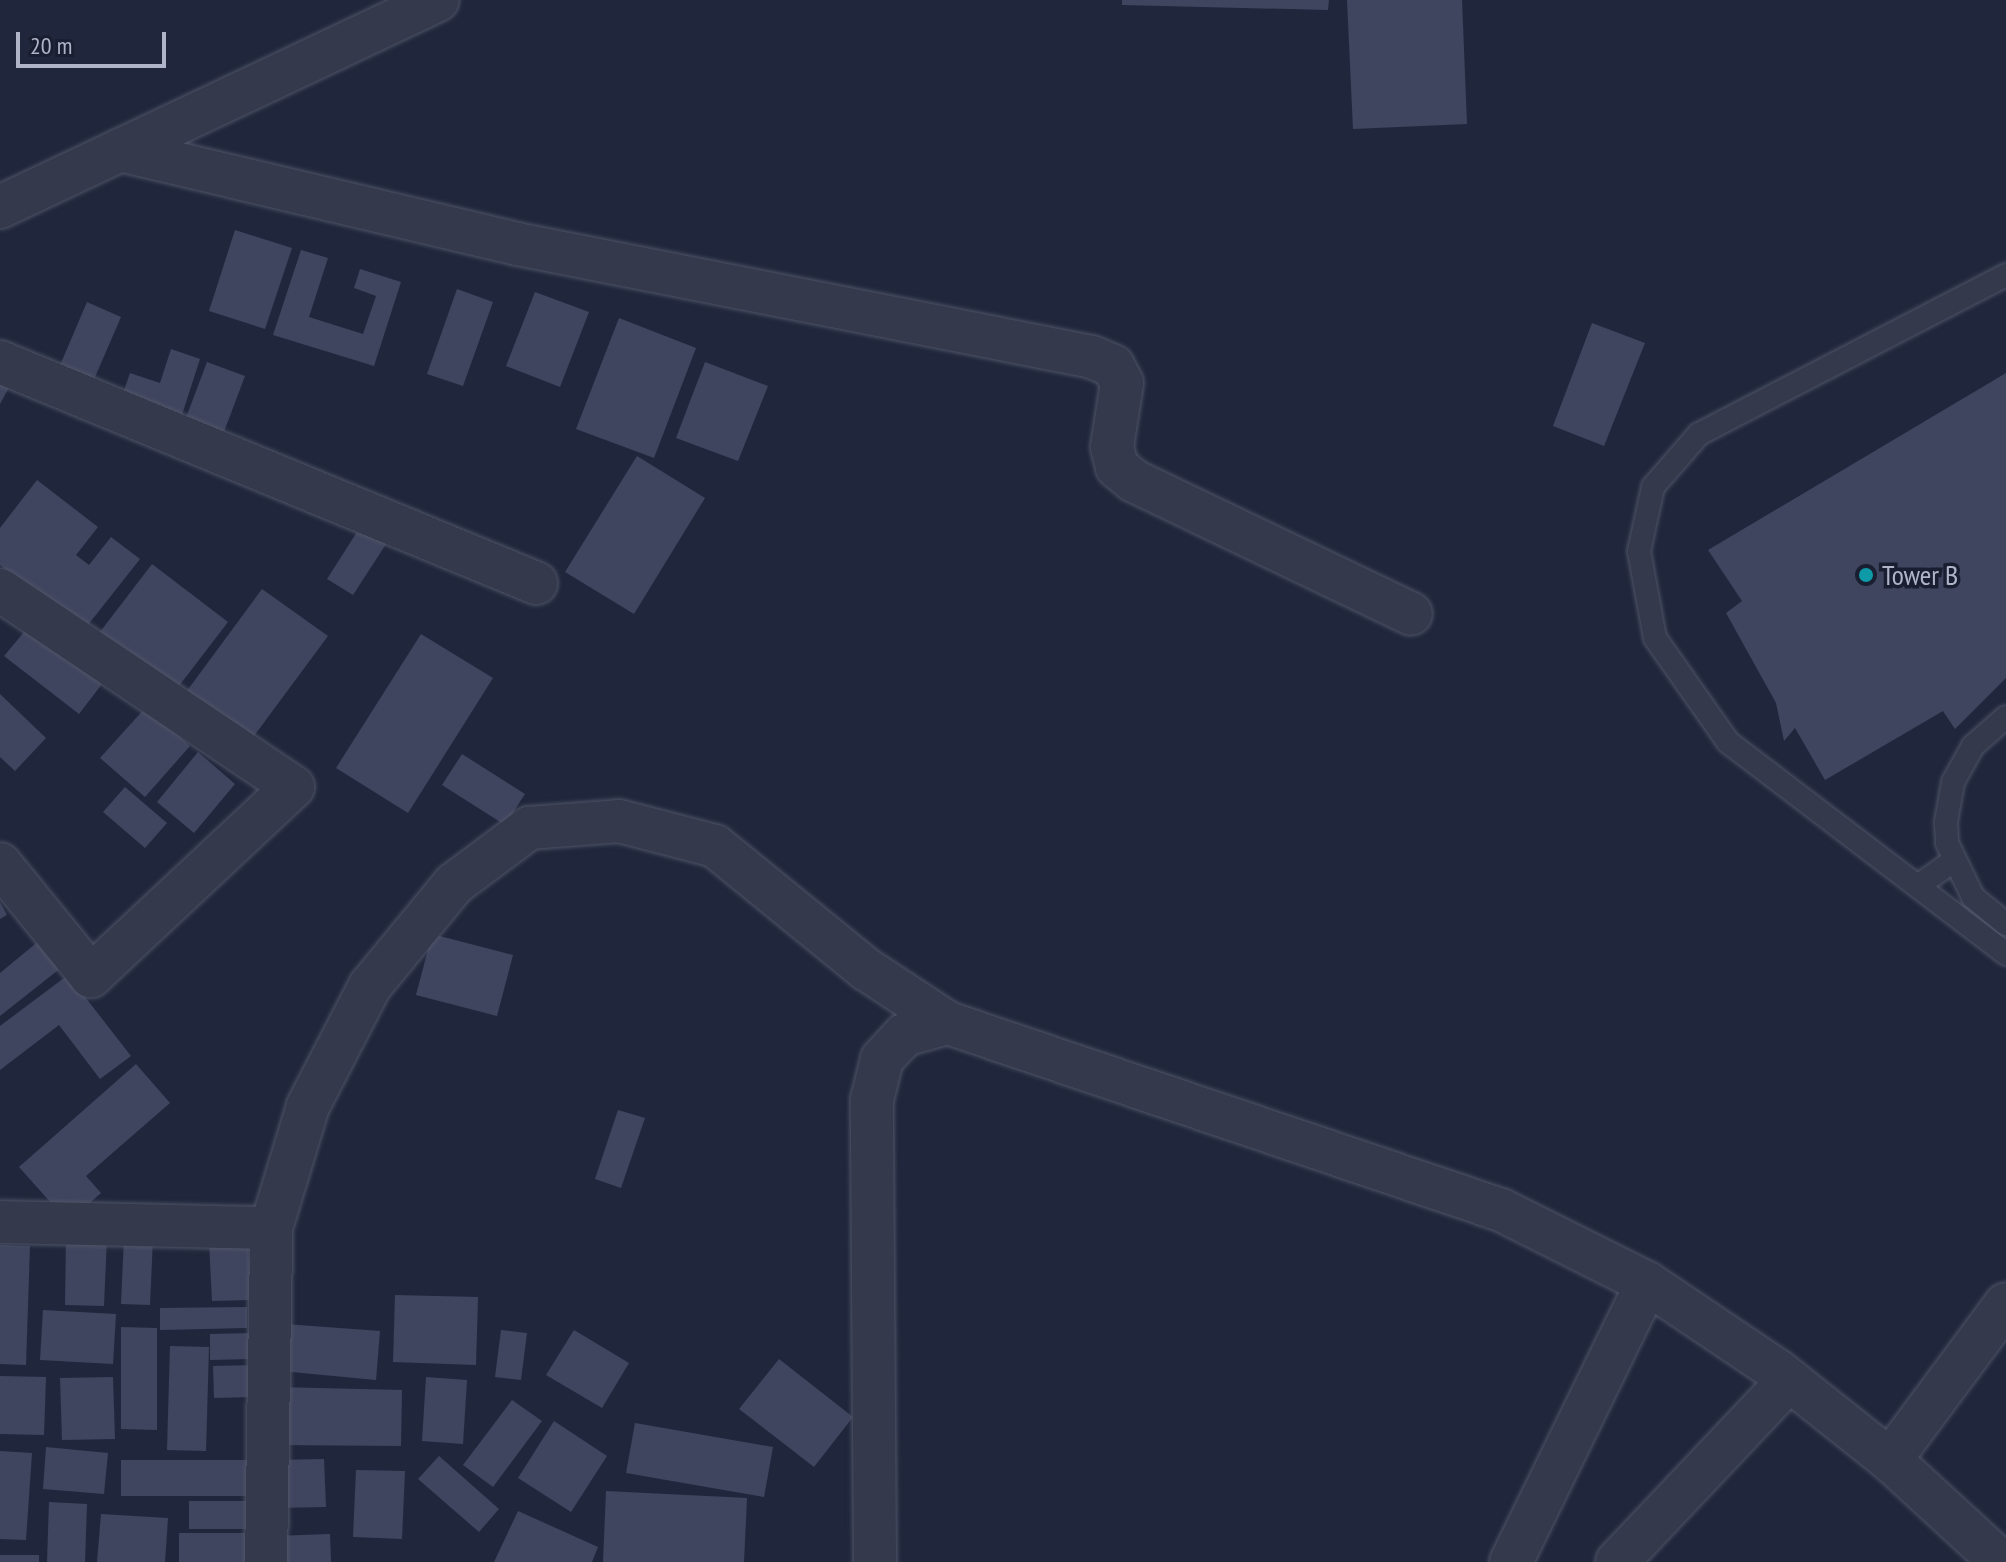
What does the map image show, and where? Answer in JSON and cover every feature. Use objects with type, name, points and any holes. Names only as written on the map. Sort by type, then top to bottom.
[{"type":"street","points":[[0,207],[437,0]]},
{"type":"street","points":[[120,150],[517,244],[1092,357],[1113,366],[1122,383],[1112,447],[1117,467],[1134,481],[1411,614]]},
{"type":"street","points":[[0,362],[536,583]]},
{"type":"street","points":[[0,590],[293,787],[91,976],[0,864]]},
{"type":"street","points":[[266,1562],[271,1228],[308,1106],[370,986],[454,884],[529,828],[619,821],[715,846],[866,969],[948,1023],[1501,1210],[1647,1283],[1789,1380],[1890,1460],[2001,1562]]},
{"type":"street","points":[[875,1562],[879,1544],[872,1100],[882,1059],[904,1035],[948,1023]]},
{"type":"street","points":[[0,1222],[271,1228]]},
{"type":"street","points":[[1511,1562],[1647,1283]]},
{"type":"street","points":[[1890,1460],[2006,1304]]},
{"type":"street","points":[[1617,1562],[1789,1380]]},
{"type":"lane","points":[[2006,275],[1699,434],[1653,487],[1639,551],[1655,638],[1728,742],[2006,954]]},
{"type":"lane","points":[[2006,717],[1973,746],[1953,782],[1946,822],[1953,861],[1973,897],[2006,924]]},
{"type":"lane","points":[[1918,886],[1953,861]]},
{"type":"building","points":[[1122,0],[1329,0],[1328,10],[1122,5]]},
{"type":"building","points":[[1347,0],[1462,0],[1467,124],[1353,129]]},
{"type":"building","points":[[235,230],[292,248],[265,329],[209,311]]},
{"type":"building","points":[[301,250],[328,258],[309,317],[363,334],[376,296],[354,288],[360,269],[401,282],[374,366],[273,335]]},
{"type":"building","points":[[457,289],[493,302],[463,386],[427,374]]},
{"type":"building","points":[[535,292],[589,312],[560,387],[506,366]]},
{"type":"building","points":[[87,302],[121,317],[92,384],[58,370]]},
{"type":"building","points":[[619,318],[696,348],[654,458],[576,429]]},
{"type":"building","points":[[1592,323],[1645,343],[1604,446],[1553,426]]},
{"type":"building","points":[[171,349],[200,359],[179,424],[119,405],[130,373],[160,383]]},
{"type":"building","points":[[207,362],[245,376],[222,437],[184,423]]},
{"type":"building","points":[[705,362],[768,386],[738,461],[676,438]]},
{"type":"building","name":"Tower B","points":[[2006,373],[2006,678],[1955,729],[1943,711],[1825,780],[1795,728],[1784,741],[1776,703],[1726,613],[1742,601],[1708,550]]},
{"type":"building","points":[[0,376],[12,382],[0,404]]},
{"type":"building","points":[[637,456],[705,498],[634,614],[565,572]]},
{"type":"building","points":[[37,480],[98,527],[76,555],[89,565],[111,537],[140,559],[84,630],[0,565],[0,528]]},
{"type":"building","points":[[364,521],[390,538],[353,595],[327,579]]},
{"type":"building","points":[[152,564],[228,622],[166,703],[90,645]]},
{"type":"building","points":[[262,589],[328,636],[243,751],[178,703]]},
{"type":"building","points":[[29,626],[102,684],[79,714],[4,656]]},
{"type":"building","points":[[421,634],[493,678],[408,813],[336,768]]},
{"type":"building","points":[[0,694],[46,738],[15,771],[0,757]]},
{"type":"building","points":[[146,707],[190,746],[145,797],[100,758]]},
{"type":"building","points":[[198,752],[235,784],[194,833],[157,802]]},
{"type":"building","points":[[462,754],[525,794],[505,825],[442,785]]},
{"type":"building","points":[[125,787],[167,823],[145,848],[103,812]]},
{"type":"building","points":[[0,902],[7,915],[0,919]]},
{"type":"building","points":[[432,934],[513,955],[497,1016],[416,995]]},
{"type":"building","points":[[40,940],[62,967],[0,1016],[0,973]]},
{"type":"building","points":[[68,975],[131,1056],[100,1079],[59,1025],[0,1070],[0,1026]]},
{"type":"building","points":[[136,1064],[170,1103],[86,1176],[101,1193],[68,1222],[19,1167]]},
{"type":"building","points":[[618,1110],[645,1118],[621,1188],[595,1179]]},
{"type":"building","points":[[66,1235],[107,1237],[104,1306],[65,1305]]},
{"type":"building","points":[[124,1237],[153,1238],[150,1305],[121,1304]]},
{"type":"building","points":[[248,1241],[251,1300],[212,1301],[209,1242]]},
{"type":"building","points":[[0,1245],[30,1246],[26,1365],[0,1364]]},
{"type":"building","points":[[395,1295],[478,1297],[476,1365],[393,1362]]},
{"type":"building","points":[[247,1307],[247,1328],[160,1330],[160,1308]]},
{"type":"building","points":[[43,1310],[116,1314],[113,1364],[40,1360]]},
{"type":"building","points":[[285,1324],[380,1331],[376,1380],[281,1371]]},
{"type":"building","points":[[121,1327],[157,1328],[157,1430],[121,1429]]},
{"type":"building","points":[[501,1330],[527,1333],[521,1380],[495,1377]]},
{"type":"building","points":[[574,1330],[629,1363],[602,1408],[546,1375]]},
{"type":"building","points":[[251,1333],[251,1359],[210,1360],[210,1334]]},
{"type":"building","points":[[170,1346],[209,1347],[206,1451],[167,1450]]},
{"type":"building","points":[[779,1359],[853,1417],[814,1467],[739,1409]]},
{"type":"building","points":[[254,1365],[254,1397],[214,1398],[213,1366]]},
{"type":"building","points":[[0,1376],[46,1377],[44,1435],[0,1434]]},
{"type":"building","points":[[113,1377],[115,1439],[62,1440],[60,1378]]},
{"type":"building","points":[[426,1377],[467,1380],[463,1444],[422,1441]]},
{"type":"building","points":[[277,1387],[402,1390],[401,1446],[276,1445]]},
{"type":"building","points":[[512,1400],[542,1421],[493,1487],[463,1465]]},
{"type":"building","points":[[554,1421],[607,1456],[571,1512],[518,1478]]},
{"type":"building","points":[[635,1423],[773,1447],[764,1497],[626,1473]]},
{"type":"building","points":[[46,1447],[108,1453],[104,1494],[43,1489]]},
{"type":"building","points":[[0,1451],[32,1453],[26,1540],[0,1539]]},
{"type":"building","points":[[439,1456],[499,1509],[479,1532],[418,1479]]},
{"type":"building","points":[[324,1459],[326,1507],[276,1508],[275,1460]]},
{"type":"building","points":[[121,1460],[254,1460],[254,1496],[121,1496]]},
{"type":"building","points":[[356,1470],[405,1471],[402,1539],[353,1537]]},
{"type":"building","points":[[606,1491],[747,1498],[744,1562],[603,1562]]},
{"type":"building","points":[[189,1501],[251,1501],[251,1529],[189,1529]]},
{"type":"building","points":[[49,1502],[87,1504],[85,1562],[47,1562]]},
{"type":"building","points":[[518,1511],[598,1547],[592,1562],[494,1562]]},
{"type":"building","points":[[101,1514],[168,1518],[165,1562],[97,1562]]},
{"type":"building","points":[[179,1533],[254,1533],[254,1562],[179,1562]]},
{"type":"building","points":[[330,1534],[331,1562],[275,1562],[274,1536]]},
{"type":"building","points":[[0,1555],[39,1555],[39,1562],[0,1562]]},
{"type":"place","name":"Tower B","points":[[1866,575]]}]
